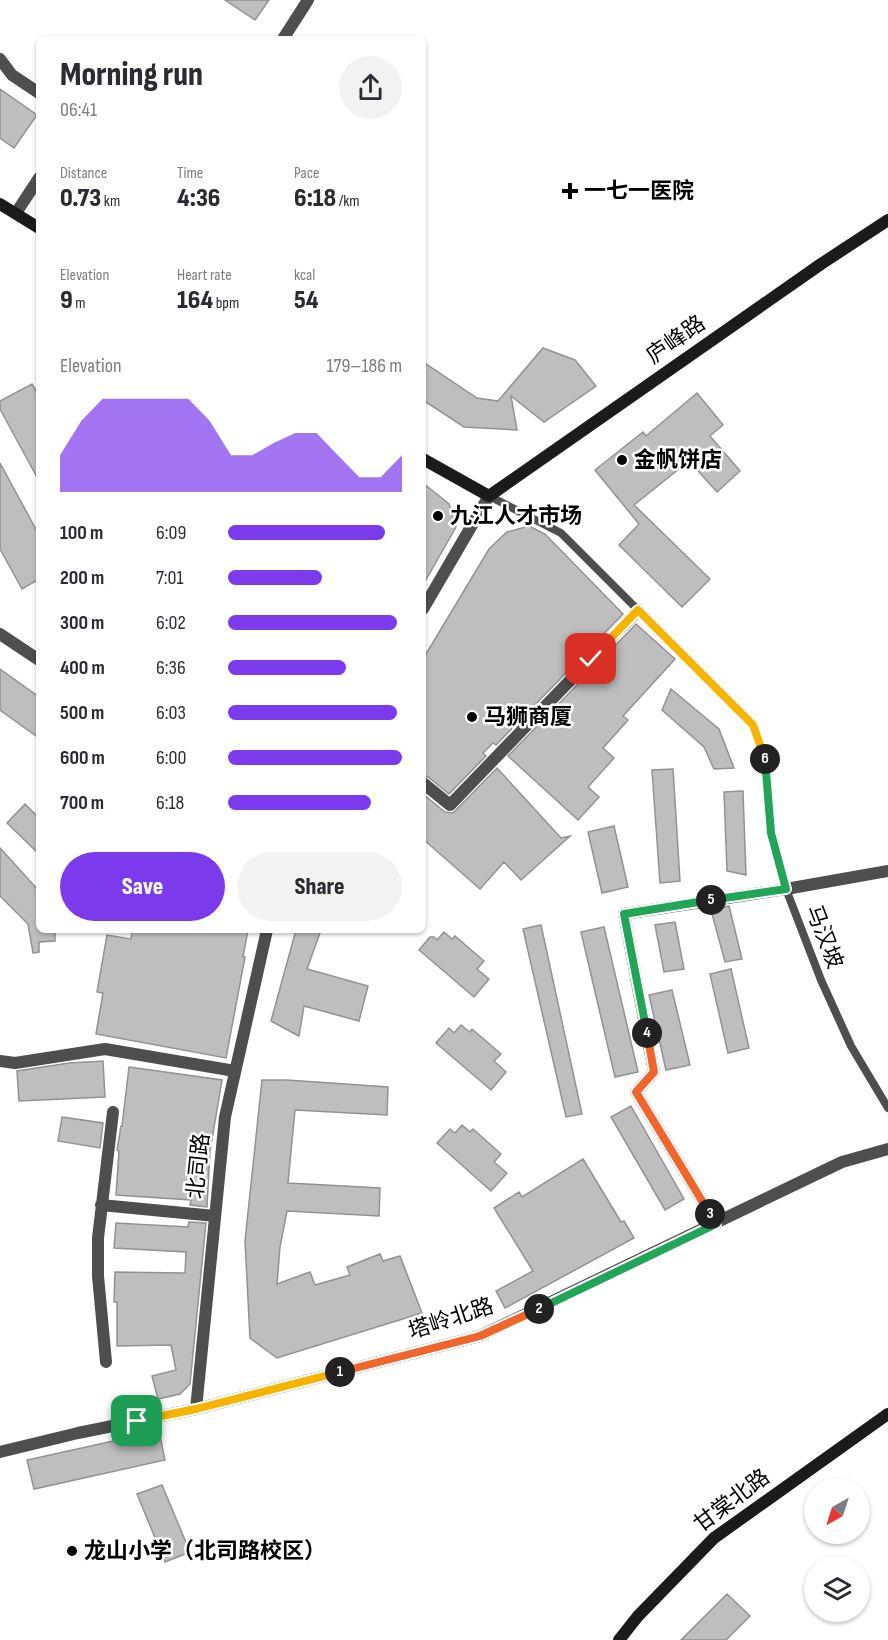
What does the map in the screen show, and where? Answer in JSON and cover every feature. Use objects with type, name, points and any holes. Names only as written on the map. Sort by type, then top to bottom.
[{"type":"main road","points":[[0,204],[36,226]]},
{"type":"main road","name":"庐峰路","points":[[489,496],[821,264],[888,220]]},
{"type":"main road","points":[[426,461],[489,496]]},
{"type":"main road","name":"甘棠北路","points":[[619,1640],[638,1616],[714,1538],[888,1414]]},
{"type":"street","points":[[285,36],[308,0]]},
{"type":"street","points":[[0,59],[12,75],[36,91]]},
{"type":"street","points":[[16,213],[36,183]]},
{"type":"street","points":[[426,604],[489,496]]},
{"type":"street","points":[[426,785],[450,805],[638,610]]},
{"type":"street","points":[[0,634],[36,658]]},
{"type":"street","points":[[716,1224],[636,1092],[654,1072],[624,914],[888,871]]},
{"type":"street","name":"北司路","points":[[196,1409],[225,1117],[266,933]]},
{"type":"street","points":[[0,1060],[15,1063],[105,1049],[235,1071]]},
{"type":"street","points":[[106,1362],[98,1276],[98,1238],[113,1112]]},
{"type":"street","name":"塔岭北路","points":[[0,1452],[78,1433],[196,1409],[480,1336],[842,1162],[888,1149]]},
{"type":"street","points":[[101,1205],[215,1216]]},
{"type":"lane","name":"马汉坡","points":[[489,496],[561,533],[753,725],[765,759],[771,833],[786,889],[821,980],[851,1046],[888,1108]]},
{"type":"building","points":[[225,0],[269,0],[255,20]]},
{"type":"building","points":[[0,89],[36,116],[14,148],[0,138]]},
{"type":"building","points":[[543,348],[575,360],[596,386],[544,422],[511,396],[517,430],[464,427],[426,402],[426,364],[477,398],[498,401]]},
{"type":"building","points":[[32,384],[36,391],[36,475],[0,409],[0,401]]},
{"type":"building","points":[[697,393],[723,425],[710,436],[740,471],[717,492],[689,461],[634,505],[710,579],[682,607],[619,545],[639,524],[595,470],[643,432],[646,436]]},
{"type":"building","points":[[0,463],[36,529],[36,581],[22,589],[0,549]]},
{"type":"building","name":"九江人才市场","points":[[426,485],[449,504],[456,527],[426,580]]},
{"type":"building","name":"马狮商厦","points":[[529,526],[545,534],[623,614],[496,745],[493,743],[483,753],[486,756],[449,794],[426,776],[426,654],[489,549],[507,532]]},
{"type":"building","points":[[636,624],[675,659],[623,716],[628,720],[603,748],[614,758],[588,787],[599,797],[578,820],[508,756]]},
{"type":"building","points":[[0,669],[36,695],[36,736],[0,710]]},
{"type":"building","points":[[671,689],[719,729],[734,768],[714,769],[704,747],[662,710]]},
{"type":"building","points":[[497,768],[561,838],[570,836],[521,880],[504,862],[480,889],[426,842],[426,796],[445,812],[453,813]]},
{"type":"building","points":[[673,769],[680,881],[660,883],[652,770]]},
{"type":"building","points":[[743,791],[746,875],[727,871],[724,792]]},
{"type":"building","points":[[25,804],[36,815],[36,851],[7,823]]},
{"type":"building","points":[[614,826],[628,887],[602,893],[588,832]]},
{"type":"building","points":[[0,848],[36,888],[36,933],[55,933],[55,941],[39,942],[39,952],[33,953],[28,924],[0,896]]},
{"type":"building","points":[[729,906],[742,959],[725,962],[711,910]]},
{"type":"building","points":[[675,922],[684,969],[664,972],[655,925]]},
{"type":"building","points":[[541,925],[582,1114],[566,1117],[523,929]]},
{"type":"building","points":[[604,927],[638,1072],[615,1077],[581,932]]},
{"type":"building","points":[[444,932],[452,939],[455,936],[484,961],[477,969],[489,979],[474,997],[419,950],[430,937],[437,940]]},
{"type":"building","points":[[132,933],[247,933],[226,1058],[96,1034],[103,993],[97,992],[107,935],[131,939]]},
{"type":"building","points":[[295,933],[320,933],[307,969],[368,986],[359,1021],[304,1006],[299,1036],[271,1021]]},
{"type":"building","points":[[731,969],[749,1048],[728,1053],[710,974]]},
{"type":"building","points":[[672,990],[690,1065],[666,1070],[649,995]]},
{"type":"building","points":[[461,1025],[470,1032],[472,1029],[501,1054],[494,1061],[506,1072],[491,1090],[436,1043],[449,1028],[454,1033]]},
{"type":"building","points":[[103,1061],[105,1097],[19,1101],[17,1071],[69,1063]]},
{"type":"building","points":[[129,1067],[222,1080],[210,1151],[207,1207],[190,1205],[191,1200],[116,1195],[119,1151],[117,1150]]},
{"type":"building","points":[[262,1080],[388,1087],[387,1115],[295,1110],[288,1183],[380,1188],[379,1216],[287,1211],[280,1247],[277,1284],[310,1272],[315,1285],[350,1275],[347,1267],[380,1254],[383,1261],[400,1256],[422,1313],[277,1358],[250,1338],[245,1241]]},
{"type":"building","points":[[631,1106],[684,1199],[665,1210],[611,1117]]},
{"type":"building","points":[[62,1117],[103,1123],[100,1148],[58,1141]]},
{"type":"building","points":[[462,1125],[470,1132],[473,1129],[501,1154],[494,1162],[507,1173],[491,1191],[437,1143],[450,1129],[455,1133]]},
{"type":"building","points":[[583,1159],[621,1222],[624,1221],[634,1238],[505,1308],[496,1291],[533,1271],[494,1208],[519,1192],[522,1197]]},
{"type":"building","points":[[189,1222],[206,1223],[190,1384],[180,1394],[158,1399],[152,1376],[176,1370],[171,1345],[117,1346],[117,1302],[114,1302],[115,1272],[185,1273],[186,1252],[114,1248],[116,1223],[188,1227]]},
{"type":"building","points":[[159,1431],[165,1460],[34,1489],[27,1460]]},
{"type":"building","points":[[162,1485],[190,1552],[165,1562],[137,1494]]},
{"type":"building","points":[[727,1594],[750,1616],[726,1640],[681,1640]]},
{"type":"place","name":"一七一医院","points":[[570,191]]},
{"type":"place","name":"金帆饼店","points":[[622,460]]},
{"type":"place","name":"九江人才市场","points":[[438,516]]},
{"type":"place","name":"马狮商厦","points":[[472,717]]},
{"type":"place","name":"龙山小学（北司路校区）","points":[[72,1551]]},
{"type":"route","points":[[137,1421],[196,1409],[480,1336],[716,1224],[636,1092],[654,1072],[624,914],[786,889],[771,833],[765,759],[753,725],[638,610],[591,659]]}]
